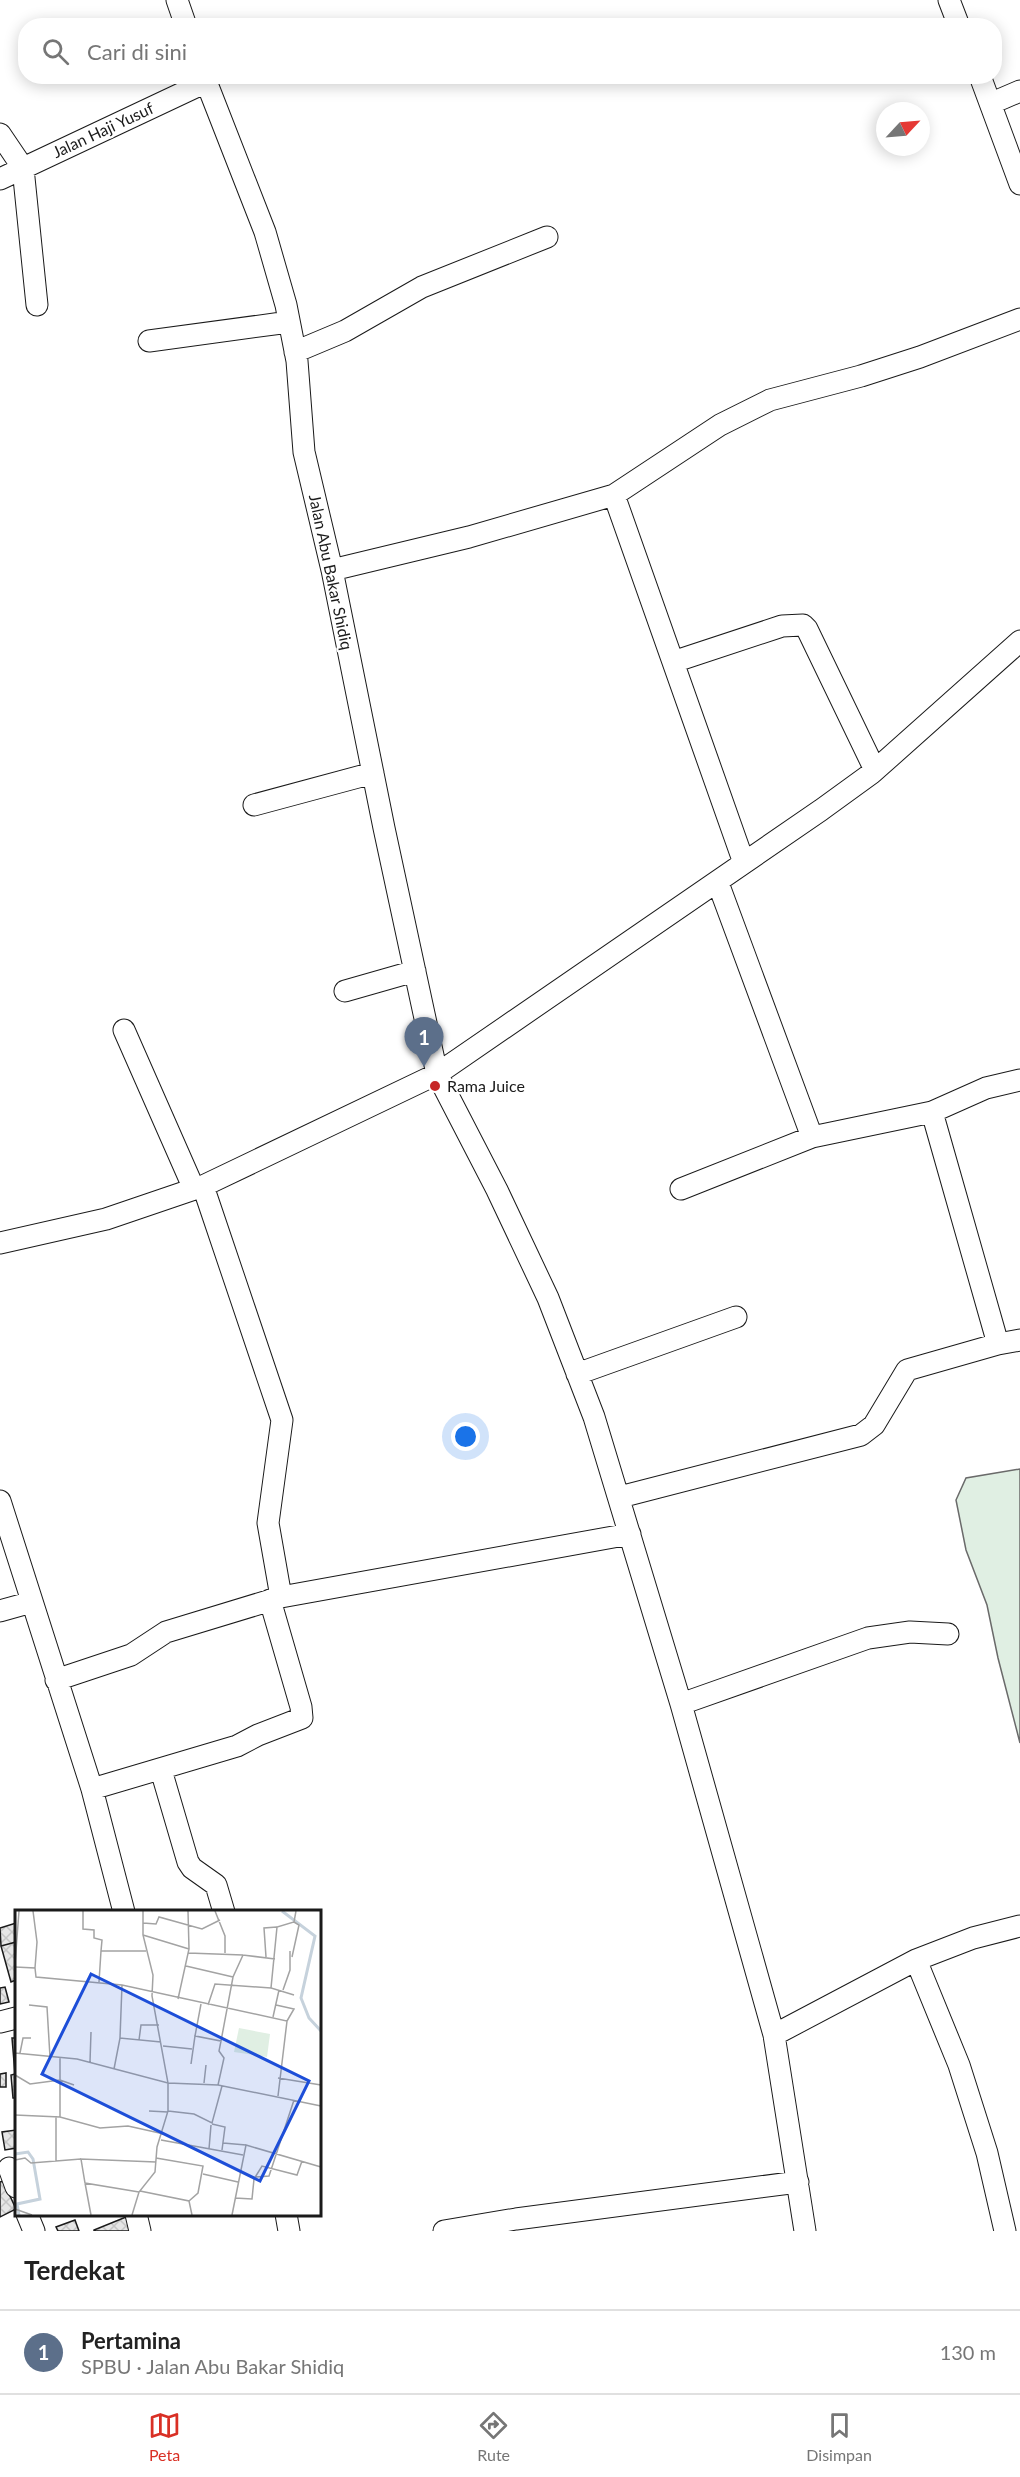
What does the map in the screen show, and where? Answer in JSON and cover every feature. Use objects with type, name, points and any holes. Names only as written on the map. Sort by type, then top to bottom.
[{"type":"street","points":[[177,0],[183,18]]},
{"type":"street","points":[[949,0],[956,18]]},
{"type":"street","name":"Jalan Haji Yusuf","points":[[0,179],[195,84]]},
{"type":"street","name":"Jalan Abu Bakar Shidiq","points":[[207,84],[265,232],[289,322],[295,352],[304,452],[332,570],[437,1074],[502,1201],[548,1298],[594,1417],[620,1497],[774,2035],[805,2231]]},
{"type":"street","points":[[984,84],[1020,184]]},
{"type":"street","points":[[992,103],[1020,91]]},
{"type":"street","points":[[0,134],[22,168],[37,305]]},
{"type":"street","points":[[295,352],[345,331],[422,286],[548,237]]},
{"type":"street","points":[[332,570],[469,537],[614,495],[720,425],[770,400],[871,373],[1020,319]]},
{"type":"street","points":[[149,341],[289,322]]},
{"type":"street","points":[[614,495],[744,862]]},
{"type":"street","points":[[673,662],[782,626],[803,625],[807,628],[875,770]]},
{"type":"street","points":[[0,1242],[106,1219],[199,1187],[437,1074],[718,883],[744,862],[875,770],[1020,641]]},
{"type":"street","points":[[254,805],[373,773]]},
{"type":"street","points":[[718,883],[812,1137]]},
{"type":"street","points":[[345,991],[415,971]]},
{"type":"street","points":[[92,1789],[237,1746],[302,1718],[303,1714],[275,1599],[268,1523],[282,1420],[199,1187],[124,1030]]},
{"type":"street","points":[[681,1189],[812,1137],[932,1112],[986,1088],[1020,1080]]},
{"type":"street","points":[[932,1112],[998,1344]]},
{"type":"street","points":[[577,1374],[736,1317]]},
{"type":"street","points":[[620,1497],[861,1435],[874,1425],[907,1370],[1020,1340]]},
{"type":"street","points":[[0,1501],[92,1789],[124,1910]]},
{"type":"street","points":[[56,1680],[131,1655],[166,1632],[275,1599],[630,1534]]},
{"type":"street","points":[[0,1611],[32,1602]]},
{"type":"street","points":[[681,1704],[868,1638],[910,1632],[948,1634]]},
{"type":"street","points":[[160,1770],[188,1862],[216,1885],[224,1910]]},
{"type":"street","points":[[774,2035],[916,1960],[973,1938],[1020,1926]]},
{"type":"street","points":[[916,1960],[959,2065],[987,2154],[1005,2231]]},
{"type":"street","points":[[0,2022],[15,2018]]},
{"type":"street","points":[[444,2231],[516,2219],[798,2182]]},
{"type":"street","points":[[28,2216],[34,2231]]},
{"type":"street","points":[[136,2216],[140,2231]]},
{"type":"street","points":[[286,2216],[289,2231]]},
{"type":"green space","points":[[1020,1469],[1020,1743],[987,1605],[966,1550],[956,1500],[966,1478]]},
{"type":"building","points":[[15,1923],[15,1942],[1,1946],[0,1928]]},
{"type":"building","points":[[15,1942],[15,1980],[11,1982],[1,1946]]},
{"type":"building","points":[[5,1987],[9,2002],[0,2004],[0,1988]]},
{"type":"building","points":[[12,2038],[15,2038],[15,2074]]},
{"type":"building","points":[[6,2073],[6,2087],[0,2087],[0,2074]]},
{"type":"building","points":[[15,2074],[15,2098],[13,2098],[11,2075]]},
{"type":"building","points":[[15,2130],[15,2148],[5,2150],[2,2132]]},
{"type":"building","points":[[3,2181],[15,2210],[0,2217],[0,2182]]},
{"type":"building","points":[[126,2217],[131,2231],[94,2231],[94,2230]]},
{"type":"building","points":[[75,2220],[79,2231],[58,2231],[56,2227]]},
{"type":"place","name":"Pertamina","points":[[424,1067]]},
{"type":"place","name":"Rama Juice","points":[[435,1086]]}]
